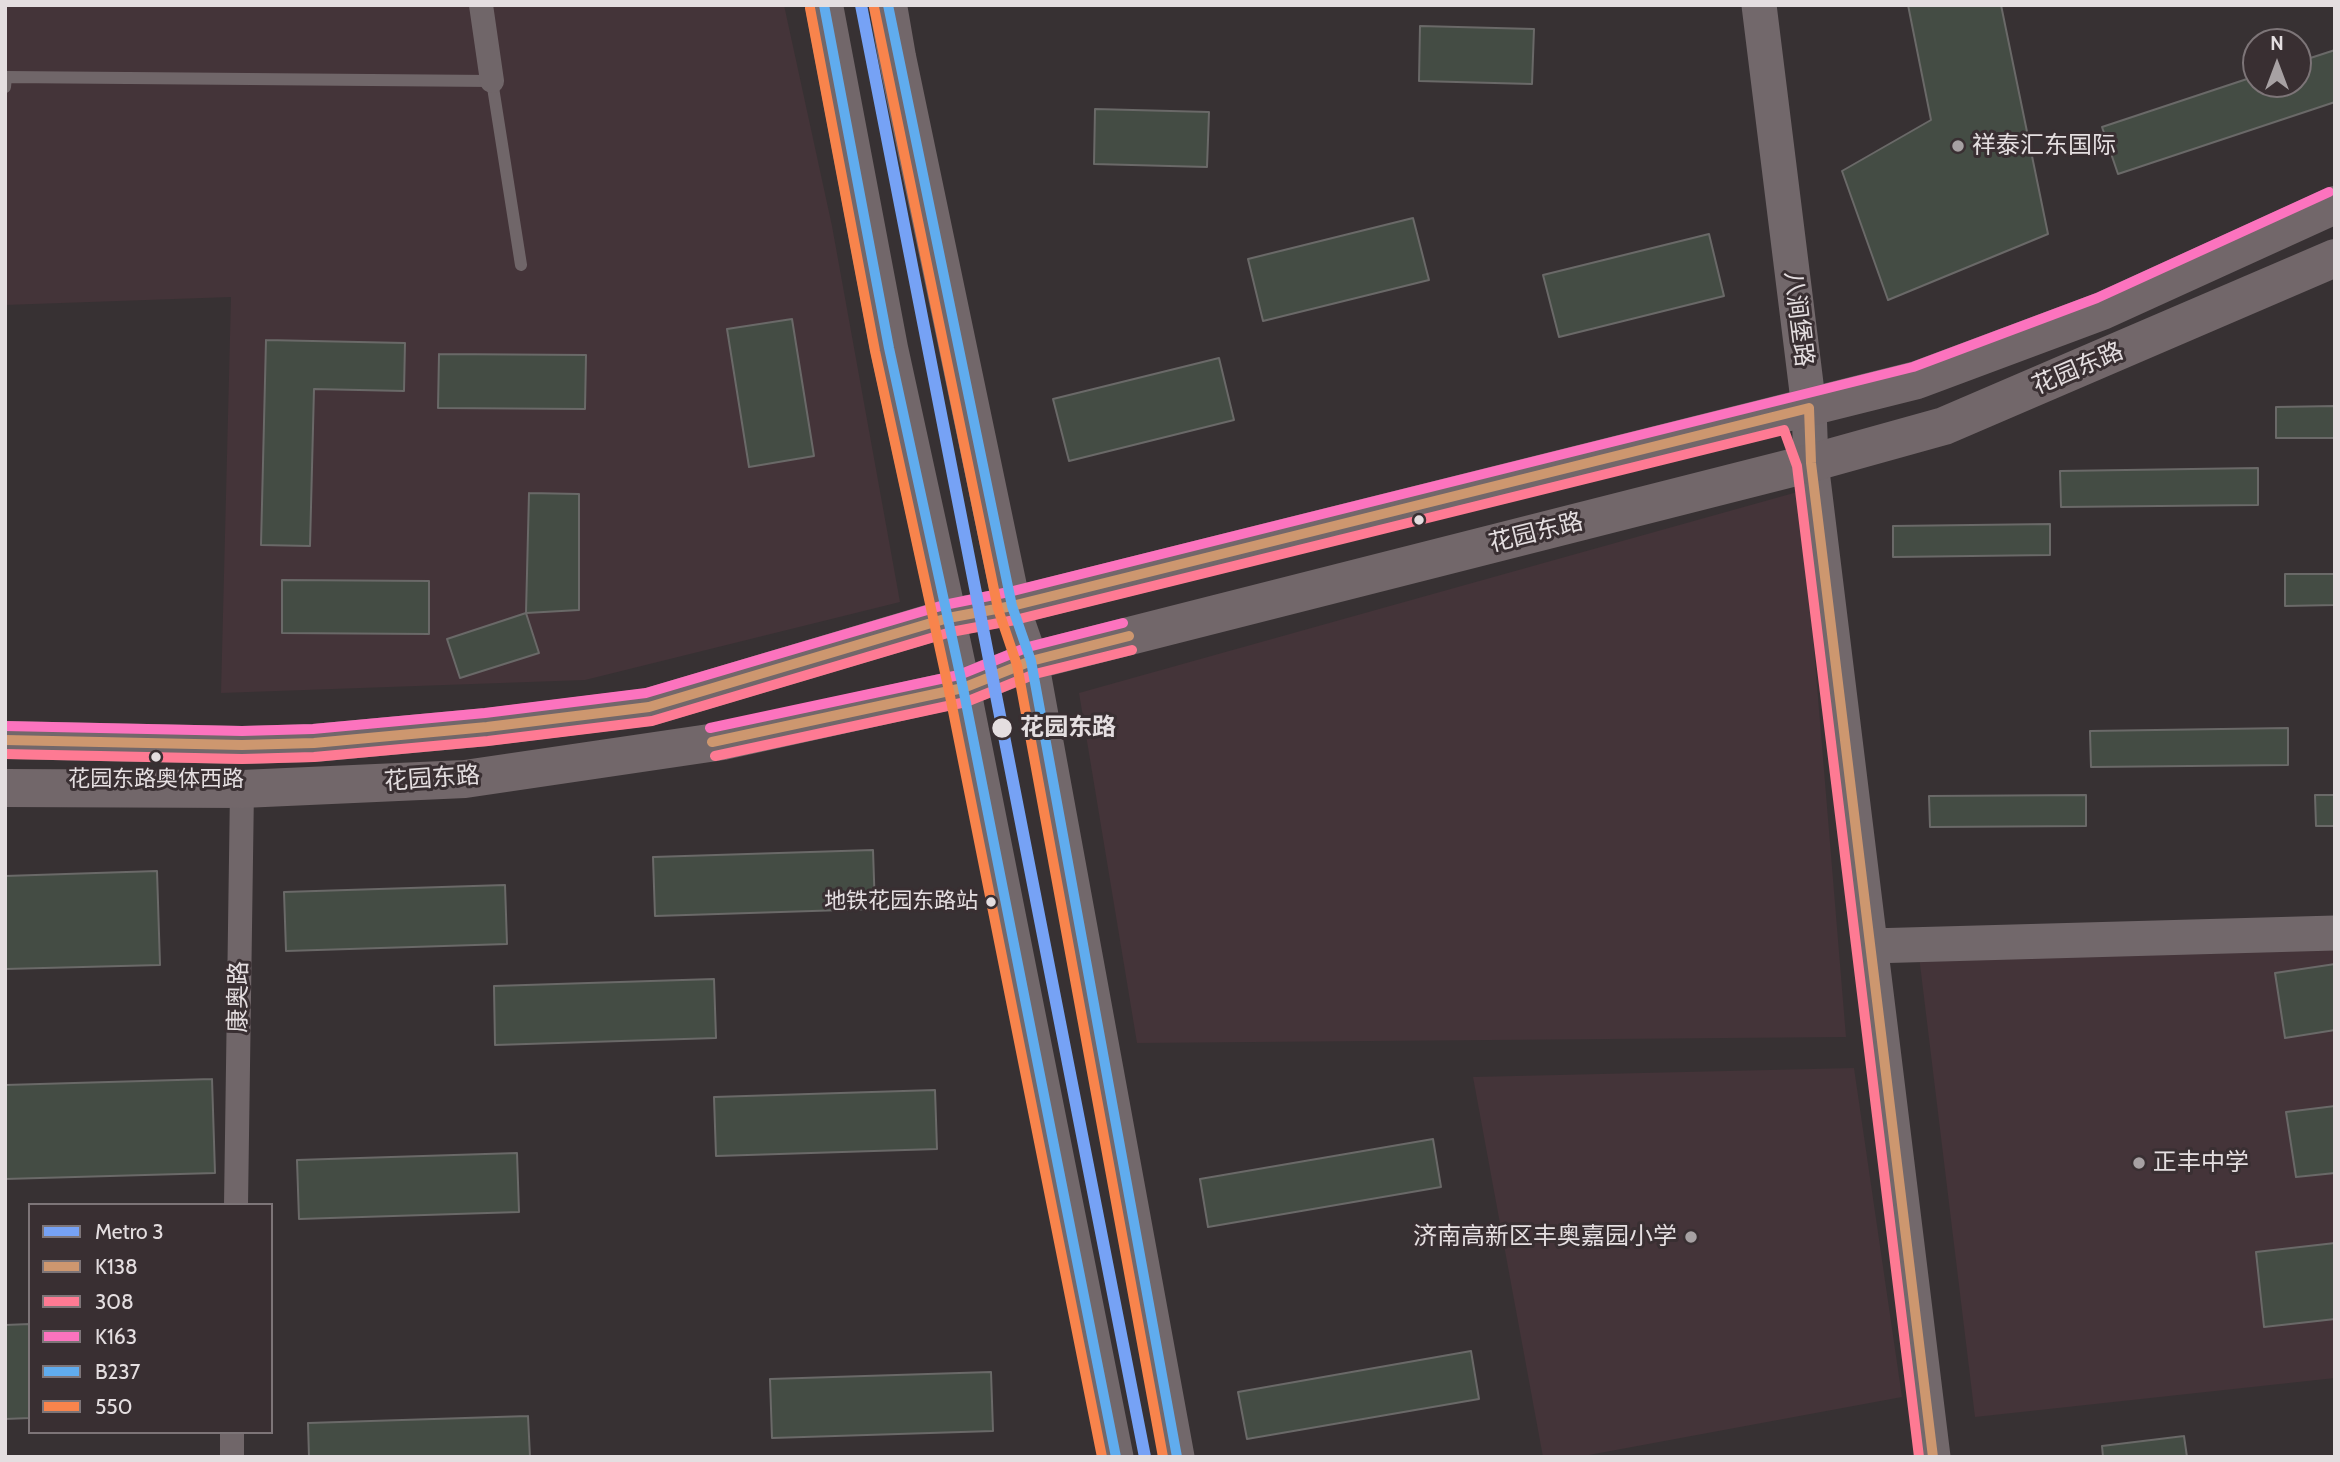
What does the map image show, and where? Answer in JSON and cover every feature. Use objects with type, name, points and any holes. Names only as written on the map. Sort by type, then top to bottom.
[{"type":"main road","points":[[824,5],[889,348],[948,618]]},
{"type":"main road","points":[[888,5],[1012,606]]},
{"type":"main road","name":"花园东路","points":[[5,740],[242,745],[314,743],[487,727],[649,707],[948,618],[1012,606],[1917,380],[2102,311],[2335,205]]},
{"type":"main road","name":"花园东路","points":[[5,788],[242,789],[465,779],[723,741],[963,688],[1031,661],[1811,463],[1944,426],[2335,258]]},
{"type":"street","points":[[481,5],[492,81]]},
{"type":"street","name":"八涧堡路","points":[[1739,5],[1811,463],[1933,1457]]},
{"type":"street","name":"八涧堡路","points":[[1759,5],[1801,410]]},
{"type":"street","points":[[1012,606],[1031,661],[1177,1457]]},
{"type":"street","points":[[948,618],[1116,1457]]},
{"type":"street","name":"康奥路","points":[[236,1203],[242,789]]},
{"type":"street","points":[[1870,946],[2335,933]]},
{"type":"street","points":[[232,1434],[232,1457]]},
{"type":"lane","points":[[5,87],[6,77],[492,81],[521,265]]},
{"type":"shaded area","points":[[5,5],[784,5],[832,226],[900,602],[585,680],[221,693],[231,297],[5,305]]},
{"type":"shaded area","points":[[1801,491],[1846,1037],[1137,1043],[1079,693]]},
{"type":"shaded area","name":"正丰中学","points":[[2335,938],[2335,1378],[1975,1417],[1918,948]]},
{"type":"shaded area","name":"济南高新区丰奥嘉园小学","points":[[1854,1068],[1902,1397],[1578,1457],[1543,1457],[1473,1077]]},
{"type":"building","name":"祥泰汇东国际","points":[[1908,5],[2001,5],[2048,234],[1888,300],[1842,171],[1931,120]]},
{"type":"building","points":[[1420,26],[1534,29],[1532,84],[1419,81]]},
{"type":"building","points":[[2335,50],[2335,102],[2118,174],[2102,127],[2242,81],[2242,98],[2312,98],[2312,57]]},
{"type":"building","points":[[1095,109],[1209,112],[1207,167],[1094,164]]},
{"type":"building","points":[[1413,218],[1429,280],[1263,321],[1248,259]]},
{"type":"building","points":[[1709,234],[1724,296],[1559,337],[1543,275]]},
{"type":"building","points":[[792,319],[814,456],[749,467],[727,329]]},
{"type":"building","points":[[266,340],[405,343],[404,391],[314,389],[310,546],[261,545]]},
{"type":"building","points":[[439,354],[586,355],[585,409],[438,408]]},
{"type":"building","points":[[1219,358],[1234,420],[1069,461],[1053,399]]},
{"type":"building","points":[[2335,406],[2335,438],[2276,438],[2276,407]]},
{"type":"building","points":[[2258,468],[2258,505],[2061,507],[2060,471]]},
{"type":"building","points":[[529,493],[579,494],[579,610],[526,613]]},
{"type":"building","points":[[2050,524],[2050,555],[1893,557],[1893,526]]},
{"type":"building","points":[[2285,574],[2335,574],[2335,605],[2285,606]]},
{"type":"building","points":[[282,580],[429,581],[429,634],[282,633]]},
{"type":"building","points":[[526,613],[539,653],[460,678],[447,639]]},
{"type":"building","points":[[2288,728],[2288,765],[2091,767],[2090,731]]},
{"type":"building","points":[[2086,795],[2086,826],[1930,827],[1929,796]]},
{"type":"building","points":[[2315,795],[2335,795],[2335,826],[2316,826]]},
{"type":"building","points":[[873,850],[875,909],[655,916],[653,857]]},
{"type":"building","points":[[157,871],[160,965],[5,969],[5,876]]},
{"type":"building","points":[[505,885],[507,944],[286,951],[284,892]]},
{"type":"building","points":[[2335,964],[2335,1030],[2285,1038],[2275,973]]},
{"type":"building","points":[[714,979],[716,1038],[495,1045],[494,986]]},
{"type":"building","points":[[212,1079],[215,1173],[5,1179],[5,1085]]},
{"type":"building","points":[[935,1090],[937,1149],[716,1156],[714,1097]]},
{"type":"building","points":[[2335,1106],[2335,1173],[2296,1177],[2286,1112]]},
{"type":"building","points":[[1433,1139],[1441,1187],[1208,1227],[1200,1179]]},
{"type":"building","points":[[517,1153],[519,1212],[299,1219],[297,1160]]},
{"type":"building","points":[[2335,1243],[2335,1319],[2264,1327],[2256,1252]]},
{"type":"building","points":[[28,1324],[28,1418],[5,1419],[5,1325]]},
{"type":"building","points":[[1471,1351],[1479,1399],[1247,1439],[1238,1392]]},
{"type":"building","points":[[991,1372],[993,1431],[772,1438],[770,1379]]},
{"type":"building","points":[[528,1416],[530,1457],[309,1457],[308,1423]]},
{"type":"building","points":[[2184,1436],[2187,1457],[2103,1457],[2102,1446]]},
{"type":"metro line","name":"3","points":[[861,5],[1145,1457]]},
{"type":"transit line","name":"B237","points":[[824,5],[889,348],[963,688],[1116,1457]]},
{"type":"transit line","name":"B237","points":[[888,5],[1012,606],[1031,661],[1177,1457]]},
{"type":"transit line","name":"550","points":[[874,7],[998,609],[1017,665],[1163,1457]]},
{"type":"transit line","name":"550","points":[[810,8],[875,351],[949,691],[1102,1457]]},
{"type":"transit line","name":"K163","points":[[5,726],[242,731],[313,729],[485,713],[646,693],[944,605],[1009,592],[1913,367],[2097,298],[2329,192]]},
{"type":"transit line","name":"K138","points":[[5,740],[242,745],[314,743],[487,727],[649,707],[948,618],[1012,606],[1809,408],[1811,463],[1933,1457]]},
{"type":"transit line","name":"308","points":[[5,754],[242,759],[314,757],[488,741],[652,721],[951,632],[1015,620],[1784,430],[1797,466],[1919,1457]]},
{"type":"transit line","name":"K163","points":[[710,728],[959,675],[1028,647],[1123,623]]},
{"type":"transit line","name":"K138","points":[[712,742],[963,688],[1031,661],[1129,636]]},
{"type":"transit line","name":"308","points":[[715,756],[966,702],[1035,674],[1132,650]]},
{"type":"place","name":"祥泰汇东国际","points":[[1958,146]]},
{"type":"place","name":"花园东路","points":[[1002,728]]},
{"type":"place","name":"花园东路奥体西路","points":[[156,757]]},
{"type":"place","name":"地铁花园东路站","points":[[991,902]]},
{"type":"place","name":"正丰中学","points":[[2139,1163]]},
{"type":"place","name":"济南高新区丰奥嘉园小学","points":[[1691,1237]]}]
